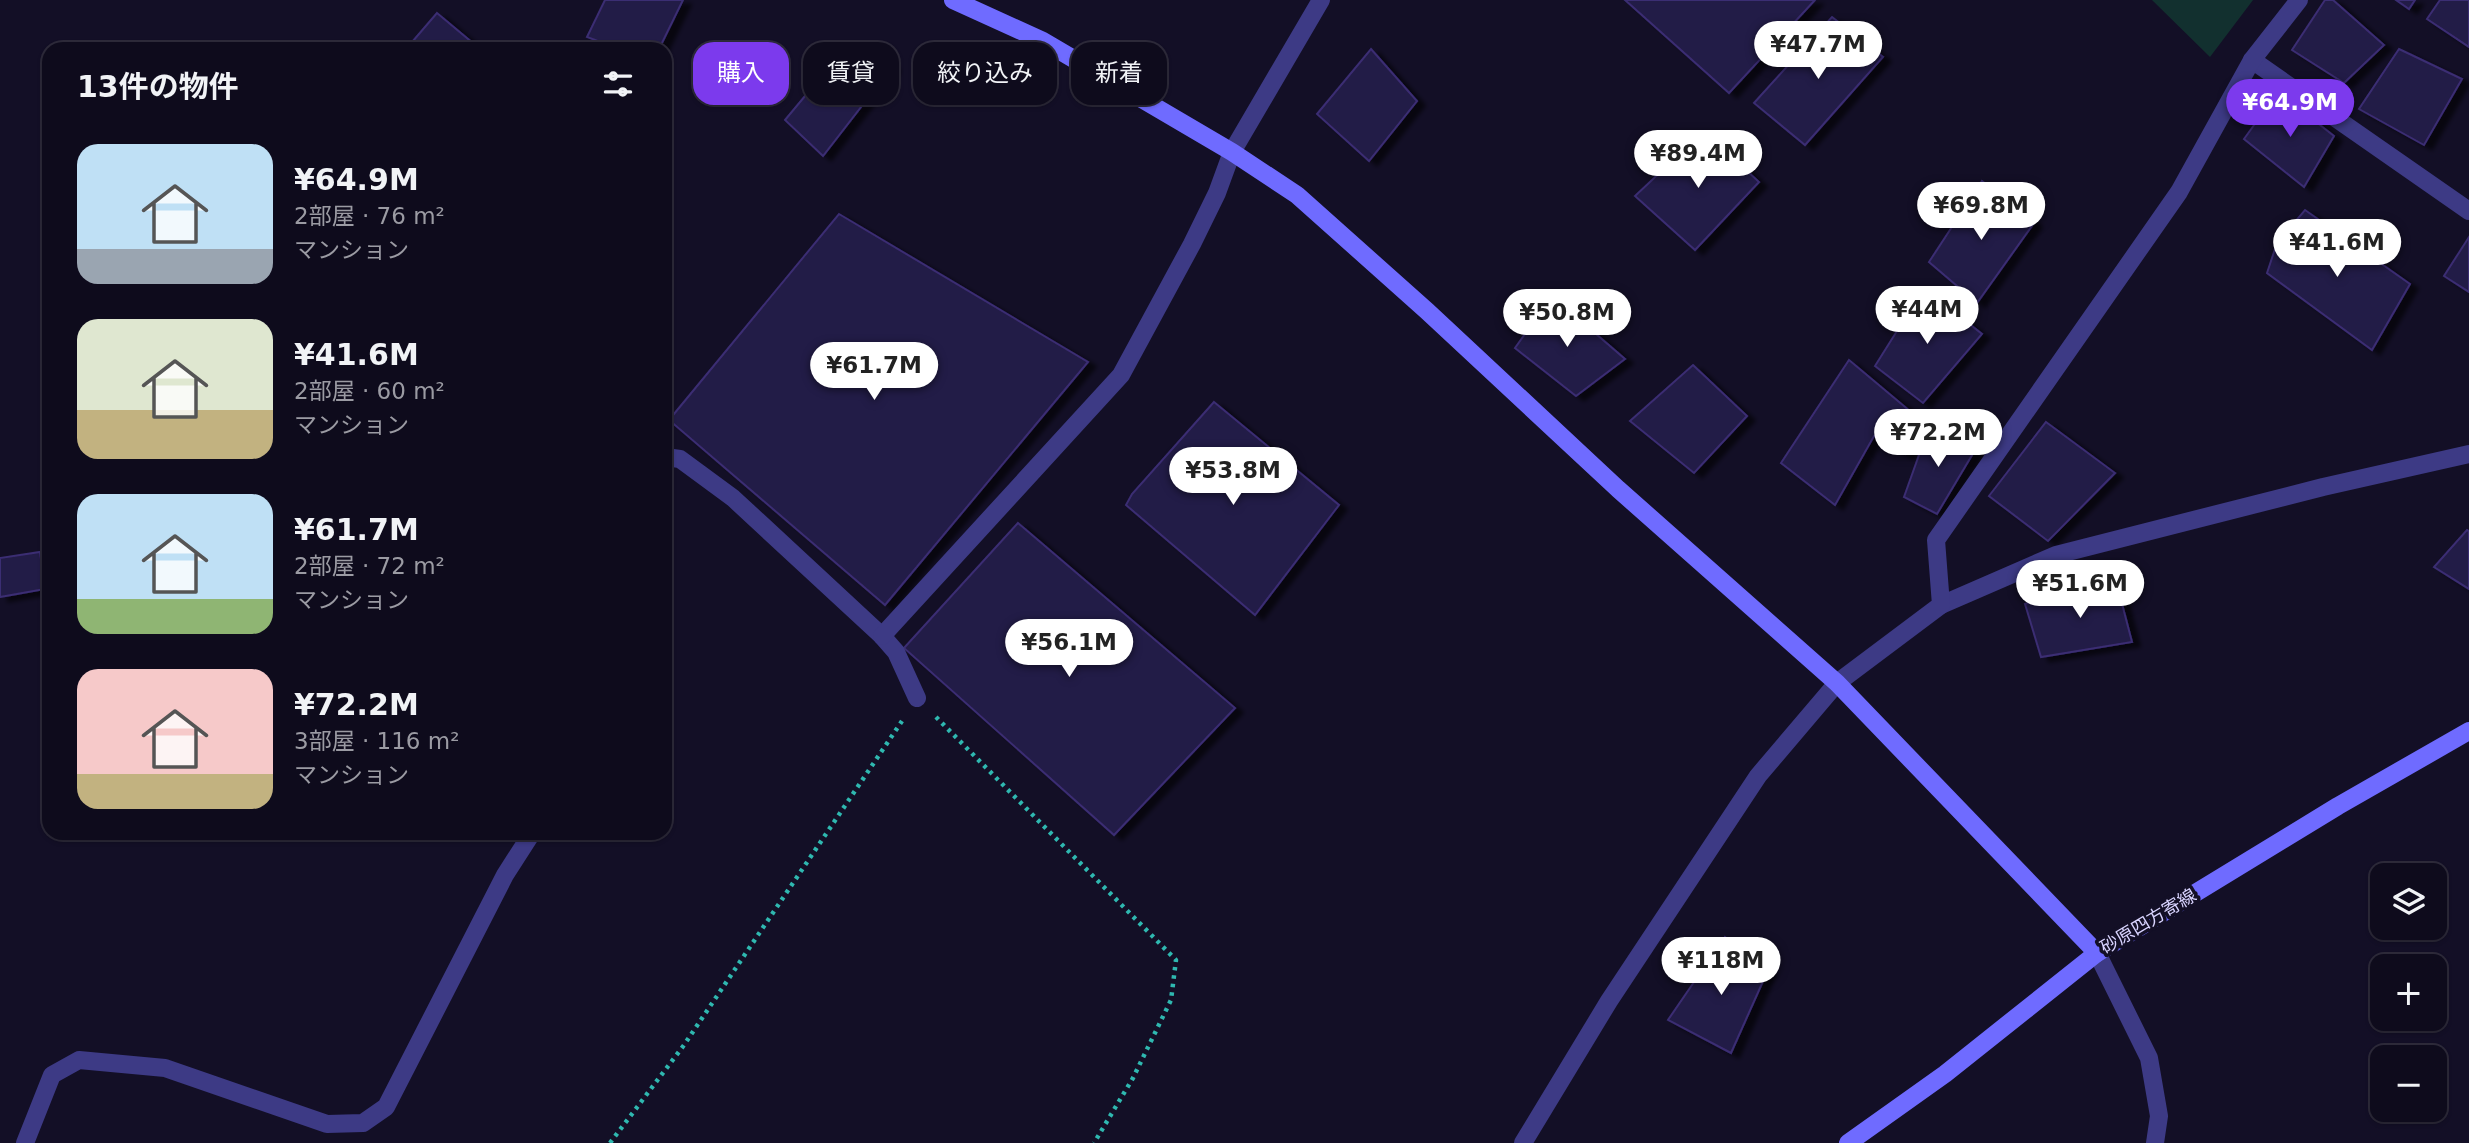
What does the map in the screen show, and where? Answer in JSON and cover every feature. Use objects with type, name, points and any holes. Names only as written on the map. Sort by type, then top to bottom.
[{"type":"street","points":[[953,0],[1043,41],[1232,152],[1297,195],[1427,311],[1618,489],[1837,683],[2097,953],[2149,1058],[2159,1116],[2155,1143]]},
{"type":"street","points":[[881,636],[1121,375],[1192,244],[1217,193],[1232,152],[1321,0]]},
{"type":"street","points":[[1941,605],[1936,540],[2179,192],[2252,60],[2299,0]]},
{"type":"street","points":[[2252,60],[2469,211]]},
{"type":"street","points":[[1523,1143],[1609,1001],[1758,776],[1837,683],[1941,605],[2056,555],[2323,487],[2469,454]]},
{"type":"street","points":[[672,458],[680,459],[733,498],[881,636],[896,652],[917,698]]},
{"type":"street","name":"砂原四方寄線","points":[[1848,1143],[1945,1074],[2097,953],[2337,806],[2469,731]]},
{"type":"street","points":[[25,1143],[52,1075],[79,1059],[165,1068],[327,1124],[363,1123],[386,1107],[505,875],[528,840]]},
{"type":"path","points":[[610,1143],[684,1045],[917,698],[1176,960],[1171,1000],[1133,1079],[1094,1143]]},
{"type":"green space","points":[[2152,0],[2253,0],[2210,57]]},
{"type":"building","points":[[605,0],[683,0],[662,42],[600,42],[587,37]]},
{"type":"building","points":[[1625,0],[1815,0],[1729,93]]},
{"type":"building","points":[[2325,0],[2333,0],[2384,45],[2344,83],[2292,50]]},
{"type":"building","points":[[2396,0],[2415,0],[2409,9]]},
{"type":"building","points":[[2440,0],[2469,0],[2469,47],[2427,19]]},
{"type":"building","points":[[437,13],[472,42],[412,42]]},
{"type":"building","points":[[1832,17],[1883,57],[1805,145],[1754,103]]},
{"type":"building","points":[[1371,49],[1417,101],[1369,161],[1317,114]]},
{"type":"building","points":[[2399,49],[2462,79],[2424,145],[2359,109]]},
{"type":"building","points":[[2278,92],[2334,136],[2304,187],[2244,139]]},
{"type":"building","points":[[803,98],[803,105],[863,105],[823,156],[785,120]]},
{"type":"building","points":[[1704,131],[1759,182],[1695,250],[1635,196]]},
{"type":"building","points":[[1982,181],[2034,223],[1977,303],[1929,262]]},
{"type":"building","points":[[2305,210],[2410,284],[2372,350],[2267,273],[2277,243]]},
{"type":"building","points":[[839,214],[1088,362],[885,605],[672,423],[672,416]]},
{"type":"building","points":[[2469,237],[2469,292],[2444,276]]},
{"type":"building","points":[[1924,288],[1982,334],[1923,403],[1875,366]]},
{"type":"building","points":[[1552,296],[1625,359],[1576,396],[1515,348]]},
{"type":"building","points":[[1849,360],[1929,427],[1905,454],[1874,436],[1835,505],[1781,463]]},
{"type":"building","points":[[1693,365],[1747,416],[1694,473],[1630,421]]},
{"type":"building","points":[[1214,402],[1339,505],[1255,615],[1126,505],[1132,494]]},
{"type":"building","points":[[2046,422],[2115,473],[2048,541],[1989,496]]},
{"type":"building","points":[[1929,427],[1978,445],[1937,514],[1904,497]]},
{"type":"building","points":[[1018,523],[1235,708],[1114,835],[904,648]]},
{"type":"building","points":[[2467,530],[2469,531],[2469,589],[2434,567]]},
{"type":"building","points":[[40,552],[42,590],[0,597],[0,558]]},
{"type":"building","points":[[2115,577],[2132,642],[2041,657],[2025,604]]},
{"type":"building","points":[[1725,937],[1768,970],[1731,1053],[1668,1020]]}]
